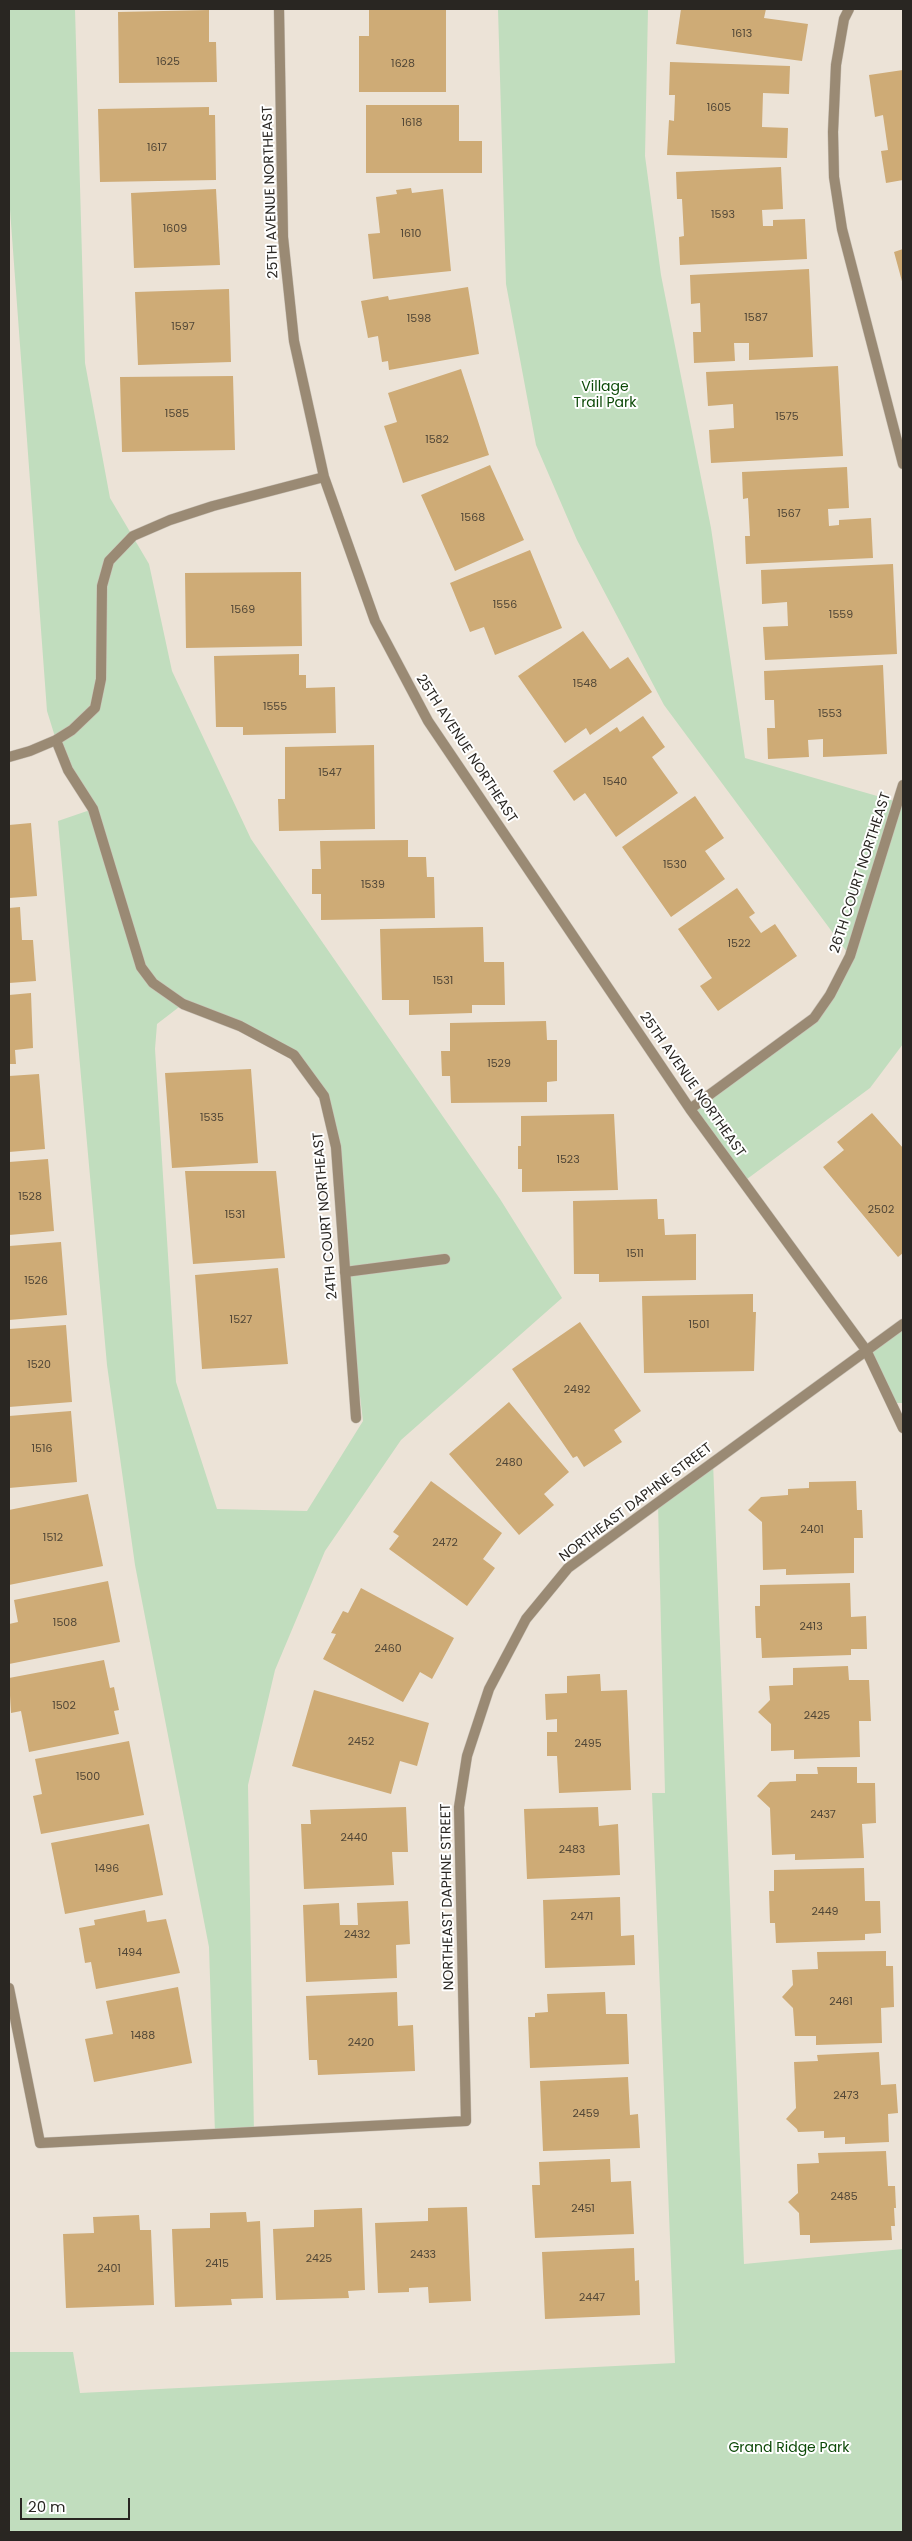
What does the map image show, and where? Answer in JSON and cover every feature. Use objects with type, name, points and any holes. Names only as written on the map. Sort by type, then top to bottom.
[{"type":"street","name":"25TH AVENUE NORTHEAST","points":[[279,9],[283,237],[294,341],[324,477],[374,621],[428,720],[690,1110],[866,1350],[903,1428]]},
{"type":"street","points":[[849,9],[844,18],[836,65],[833,132],[834,176],[842,229],[903,464]]},
{"type":"street","points":[[9,757],[30,751],[56,740],[72,730],[95,708],[101,680],[102,586],[109,561],[133,536],[170,520],[213,506],[324,477]]},
{"type":"street","name":"24TH COURT NORTHEAST","points":[[56,740],[68,770],[93,809],[141,967],[153,983],[183,1004],[240,1026],[294,1055],[324,1096],[336,1148],[356,1418]]},
{"type":"street","name":"26TH COURT NORTHEAST","points":[[690,1110],[814,1018],[830,995],[850,956],[903,785]]},
{"type":"street","points":[[346,1272],[445,1259]]},
{"type":"street","name":"NORTHEAST DAPHNE STREET","points":[[9,1988],[40,2143],[466,2122],[459,1807],[467,1756],[489,1689],[526,1618],[568,1568],[903,1324]]},
{"type":"green space","points":[[9,9],[75,9],[85,363],[110,498],[149,564],[172,671],[251,839],[500,1199],[562,1298],[401,1440],[325,1551],[275,1670],[248,1785],[254,2134],[215,2134],[209,1947],[135,1565],[107,1365],[58,821],[93,809],[56,740],[47,711],[9,196]],"holes":[[[183,1004],[294,1055],[324,1096],[336,1147],[345,1272],[363,1421],[307,1511],[217,1509],[176,1382],[155,1049],[157,1024]]]},
{"type":"green space","name":"Village Trail Park","points":[[498,9],[648,9],[645,156],[661,275],[711,528],[745,758],[898,802],[903,785],[903,1044],[870,1088],[743,1182],[690,1109],[814,1018],[850,956],[664,705],[577,540],[536,445],[506,284]]},
{"type":"green space","points":[[903,1324],[903,1403],[891,1403],[866,1350]]},
{"type":"green space","name":"Grand Ridge Park","points":[[713,1462],[744,2264],[903,2249],[903,2532],[9,2532],[9,2352],[73,2352],[80,2393],[675,2363],[652,1793],[665,1793],[658,1503]]},
{"type":"building","points":[[369,9],[446,9],[446,92],[359,92],[359,36],[369,36]]},
{"type":"building","points":[[681,9],[766,9],[764,18],[808,24],[802,61],[676,44]]},
{"type":"building","points":[[209,10],[209,42],[216,42],[217,82],[119,83],[118,12]]},
{"type":"building","points":[[670,62],[790,66],[789,94],[763,93],[762,127],[788,128],[787,158],[667,155],[669,120],[674,121],[675,95],[669,95]]},
{"type":"building","points":[[903,70],[903,180],[886,183],[881,151],[888,150],[883,115],[875,117],[869,75]]},
{"type":"building","points":[[366,105],[459,105],[459,141],[482,141],[482,173],[366,173]]},
{"type":"building","points":[[209,107],[209,115],[215,115],[216,180],[100,182],[98,109]]},
{"type":"building","points":[[781,167],[783,209],[762,210],[763,226],[773,226],[773,220],[805,219],[807,259],[680,265],[679,237],[684,236],[682,199],[677,199],[676,172]]},
{"type":"building","points":[[411,188],[412,193],[443,189],[451,271],[373,279],[368,234],[380,233],[376,197],[397,194],[396,190]]},
{"type":"building","points":[[216,189],[220,265],[134,268],[131,193]]},
{"type":"building","points":[[903,249],[903,285],[894,252]]},
{"type":"building","points":[[809,269],[813,357],[749,360],[749,343],[734,343],[735,361],[694,363],[693,332],[701,332],[700,303],[691,304],[690,275]]},
{"type":"building","points":[[468,287],[479,354],[389,370],[388,361],[382,362],[378,336],[368,338],[361,301],[388,296],[389,300]]},
{"type":"building","points":[[229,289],[231,362],[138,365],[135,292]]},
{"type":"building","points":[[838,366],[843,456],[711,463],[709,430],[734,428],[733,404],[708,406],[706,372]]},
{"type":"building","points":[[461,369],[489,455],[403,483],[384,426],[397,422],[388,393]]},
{"type":"building","points":[[233,376],[235,450],[122,452],[120,377]]},
{"type":"building","points":[[490,465],[524,540],[455,571],[421,495]]},
{"type":"building","points":[[847,467],[849,508],[828,509],[829,526],[839,525],[839,520],[871,518],[873,558],[746,564],[745,536],[750,536],[748,498],[743,499],[742,472]]},
{"type":"building","points":[[530,550],[562,628],[495,655],[484,627],[470,632],[450,583]]},
{"type":"building","points":[[893,564],[897,654],[765,660],[763,627],[788,626],[787,602],[762,604],[761,570]]},
{"type":"building","points":[[301,572],[302,646],[186,648],[185,573]]},
{"type":"building","points":[[583,631],[610,669],[628,657],[652,692],[590,735],[586,728],[565,743],[518,676]]},
{"type":"building","points":[[299,654],[299,675],[306,675],[306,688],[335,687],[336,733],[243,735],[243,727],[216,727],[214,656]]},
{"type":"building","points":[[883,665],[887,754],[823,757],[823,739],[808,740],[809,757],[768,759],[767,728],[775,728],[774,700],[765,700],[764,671]]},
{"type":"building","points":[[643,716],[665,747],[652,757],[678,793],[616,837],[585,793],[574,801],[553,771],[617,727],[620,732]]},
{"type":"building","points":[[374,745],[375,829],[279,831],[278,799],[285,799],[285,747]]},
{"type":"building","points":[[695,796],[724,838],[705,851],[725,879],[671,917],[622,847]]},
{"type":"building","points":[[31,823],[37,896],[9,898],[9,825]]},
{"type":"building","points":[[408,840],[408,857],[426,857],[427,877],[434,877],[435,918],[321,920],[321,894],[312,894],[312,869],[321,869],[320,841]]},
{"type":"building","points":[[737,888],[755,913],[749,917],[761,933],[775,924],[797,956],[718,1011],[700,986],[712,978],[678,929]]},
{"type":"building","points":[[20,907],[22,940],[33,940],[36,981],[9,983],[9,908]]},
{"type":"building","points":[[483,927],[484,962],[504,962],[505,1005],[472,1005],[472,1013],[409,1015],[409,1000],[382,1000],[380,929]]},
{"type":"building","points":[[31,993],[33,1048],[15,1050],[16,1064],[9,1064],[9,995]]},
{"type":"building","points":[[546,1021],[547,1040],[557,1040],[557,1081],[547,1082],[547,1102],[451,1103],[450,1076],[442,1076],[441,1051],[450,1051],[450,1023]]},
{"type":"building","points":[[251,1069],[258,1163],[172,1168],[165,1073]]},
{"type":"building","points":[[39,1074],[45,1149],[9,1152],[9,1076]]},
{"type":"building","points":[[872,1113],[903,1148],[903,1253],[898,1257],[823,1167],[844,1150],[837,1142]]},
{"type":"building","points":[[614,1114],[618,1190],[522,1192],[522,1169],[518,1169],[518,1146],[521,1146],[521,1116]]},
{"type":"building","points":[[48,1159],[54,1231],[9,1235],[9,1162]]},
{"type":"building","points":[[185,1171],[276,1171],[285,1258],[193,1264]]},
{"type":"building","points":[[657,1199],[658,1219],[664,1219],[665,1235],[696,1234],[696,1280],[599,1282],[599,1274],[574,1274],[573,1201]]},
{"type":"building","points":[[61,1242],[67,1315],[9,1320],[9,1246]]},
{"type":"building","points":[[278,1268],[288,1364],[202,1369],[195,1275]]},
{"type":"building","points":[[753,1294],[753,1312],[756,1312],[754,1371],[644,1373],[642,1296]]},
{"type":"building","points":[[580,1322],[641,1411],[614,1430],[622,1442],[584,1467],[577,1456],[573,1458],[512,1369]]},
{"type":"building","points":[[66,1325],[72,1402],[9,1407],[9,1329]]},
{"type":"building","points":[[509,1402],[569,1472],[544,1494],[554,1505],[519,1535],[449,1454]]},
{"type":"building","points":[[71,1411],[77,1482],[9,1488],[9,1416]]},
{"type":"building","points":[[431,1481],[502,1533],[483,1559],[495,1568],[467,1606],[389,1549],[399,1536],[393,1532]]},
{"type":"building","points":[[856,1481],[857,1510],[862,1510],[863,1538],[854,1538],[854,1573],[786,1575],[786,1569],[763,1570],[762,1522],[748,1510],[761,1497],[788,1495],[788,1489],[809,1488],[809,1482]]},
{"type":"building","points":[[88,1494],[103,1566],[9,1585],[9,1510]]},
{"type":"building","points":[[108,1581],[120,1642],[9,1664],[9,1624],[18,1622],[14,1600]]},
{"type":"building","points":[[850,1583],[851,1617],[866,1616],[867,1649],[851,1649],[851,1655],[762,1658],[761,1638],[756,1638],[755,1606],[760,1606],[760,1585]]},
{"type":"building","points":[[361,1588],[454,1638],[432,1679],[420,1672],[403,1702],[323,1659],[336,1634],[331,1633],[343,1611],[348,1613]]},
{"type":"building","points":[[104,1660],[110,1688],[114,1687],[119,1710],[114,1711],[119,1734],[29,1752],[21,1711],[11,1713],[9,1678]]},
{"type":"building","points":[[848,1666],[849,1680],[869,1680],[871,1721],[859,1721],[860,1757],[794,1759],[794,1750],[771,1751],[771,1724],[758,1712],[770,1700],[769,1686],[793,1685],[793,1668]]},
{"type":"building","points":[[600,1674],[601,1691],[627,1690],[631,1790],[559,1793],[557,1756],[547,1756],[547,1732],[557,1732],[557,1719],[546,1720],[545,1694],[567,1693],[567,1676]]},
{"type":"building","points":[[314,1690],[429,1723],[417,1766],[400,1761],[391,1794],[292,1766]]},
{"type":"building","points":[[129,1741],[144,1815],[41,1834],[33,1796],[42,1794],[35,1759]]},
{"type":"building","points":[[817,1767],[857,1767],[857,1783],[875,1783],[876,1823],[862,1824],[864,1858],[795,1860],[795,1854],[772,1855],[770,1808],[757,1796],[770,1782],[796,1781],[796,1774],[818,1774]]},
{"type":"building","points":[[406,1807],[408,1852],[392,1852],[394,1885],[304,1889],[301,1824],[311,1824],[310,1810]]},
{"type":"building","points":[[598,1807],[599,1826],[618,1824],[620,1875],[527,1879],[524,1809]]},
{"type":"building","points":[[149,1824],[163,1895],[65,1914],[51,1843]]},
{"type":"building","points":[[864,1868],[865,1901],[880,1901],[881,1933],[865,1934],[865,1940],[776,1943],[775,1923],[770,1923],[769,1891],[774,1891],[774,1870]]},
{"type":"building","points":[[620,1897],[621,1936],[634,1935],[635,1965],[545,1968],[543,1900]]},
{"type":"building","points":[[408,1901],[410,1944],[396,1945],[397,1978],[306,1982],[303,1905],[339,1903],[340,1925],[358,1925],[357,1903]]},
{"type":"building","points":[[145,1910],[147,1922],[166,1919],[180,1973],[96,1989],[91,1962],[85,1963],[79,1928],[95,1925],[94,1920]]},
{"type":"building","points":[[886,1951],[886,1966],[893,1966],[894,2007],[881,2008],[882,2043],[816,2045],[816,2036],[795,2036],[793,2008],[782,1997],[793,1985],[792,1970],[818,1969],[817,1952]]},
{"type":"building","points":[[178,1987],[192,2063],[94,2082],[85,2039],[113,2034],[106,2001]]},
{"type":"building","points":[[397,1992],[398,2026],[413,2025],[415,2071],[318,2075],[317,2060],[309,2060],[306,1996]]},
{"type":"building","points":[[605,1992],[606,2014],[627,2014],[629,2064],[530,2068],[528,2017],[535,2017],[535,2013],[548,2012],[547,1994]]},
{"type":"building","points":[[879,2052],[881,2085],[896,2084],[898,2113],[888,2114],[889,2142],[845,2144],[845,2137],[824,2138],[824,2131],[798,2132],[786,2119],[796,2108],[794,2062],[818,2061],[817,2055]]},
{"type":"building","points":[[628,2077],[630,2115],[638,2114],[640,2148],[543,2151],[540,2081]]},
{"type":"building","points":[[886,2151],[888,2186],[895,2186],[895,2226],[891,2226],[892,2240],[810,2243],[810,2235],[800,2235],[799,2213],[788,2202],[798,2193],[797,2164],[819,2163],[818,2153]]},
{"type":"building","points":[[610,2159],[611,2182],[631,2181],[634,2234],[535,2238],[532,2185],[540,2185],[539,2162]]},
{"type":"building","points":[[467,2207],[471,2301],[429,2303],[428,2287],[409,2288],[409,2292],[378,2293],[375,2223],[428,2221],[428,2208]]},
{"type":"building","points":[[362,2208],[365,2290],[348,2291],[349,2298],[276,2300],[273,2229],[314,2227],[314,2210]]},
{"type":"building","points":[[246,2212],[247,2222],[260,2221],[263,2298],[231,2299],[232,2305],[175,2307],[172,2229],[210,2228],[210,2213]]},
{"type":"building","points":[[139,2215],[140,2230],[151,2230],[154,2305],[66,2308],[63,2234],[94,2233],[93,2217]]},
{"type":"building","points":[[634,2248],[635,2281],[639,2280],[640,2315],[545,2319],[542,2252]]}]
